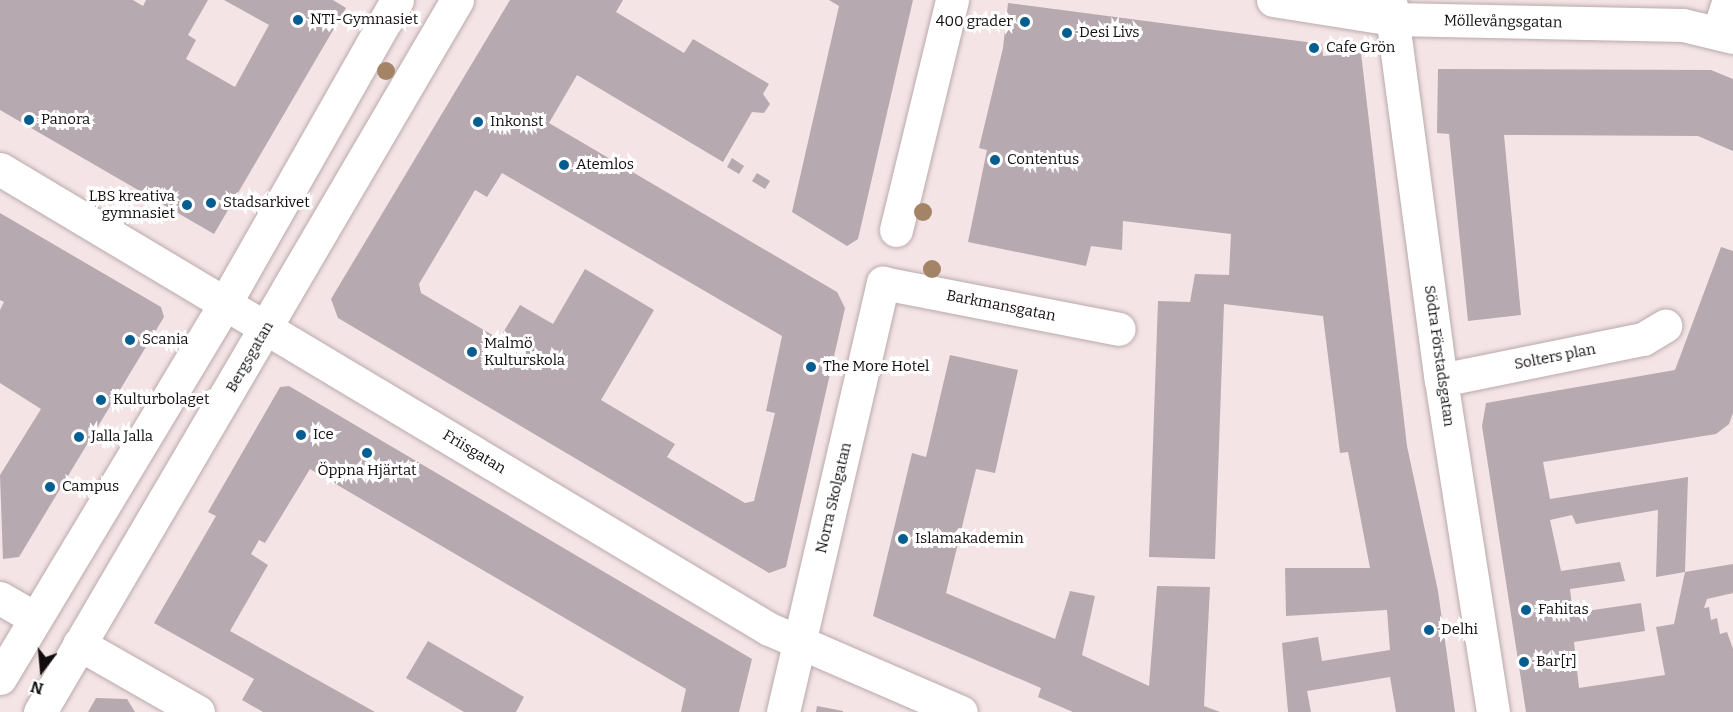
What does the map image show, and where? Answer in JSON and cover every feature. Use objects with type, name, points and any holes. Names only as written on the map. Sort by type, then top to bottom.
[{"type":"street","name":"Bergsgatan","points":[[40,712],[458,0]]},
{"type":"street","points":[[896,230],[952,0]]},
{"type":"street","name":"Möllevångsgatan","points":[[1273,0],[1392,10],[1683,25],[1727,22]]},
{"type":"street","points":[[0,678],[225,303],[389,2]]},
{"type":"street","name":"Södra Förstadsgatan","points":[[1392,10],[1441,380],[1493,712]]},
{"type":"street","name":"Friisgatan","points":[[0,169],[799,644],[961,712]]},
{"type":"street","name":"Barkmansgatan","points":[[883,283],[1119,329]]},
{"type":"street","name":"Norra Skolgatan","points":[[783,712],[883,283]]},
{"type":"street","name":"Solters plan","points":[[1441,380],[1643,339],[1665,326]]},
{"type":"street","points":[[0,598],[34,618]]},
{"type":"street","points":[[79,644],[198,712]]},
{"type":"building","points":[[0,0],[133,0],[143,6],[146,0],[208,0],[188,35],[196,40],[186,59],[235,87],[269,25],[224,0],[333,0],[346,8],[214,234],[0,110]]},
{"type":"building","points":[[510,0],[623,0],[616,12],[684,53],[693,39],[769,84],[763,94],[770,104],[764,113],[752,112],[723,162],[577,75],[549,123],[837,292],[845,308],[786,567],[769,573],[338,318],[331,299]],"holes":[[[502,173],[782,336],[766,411],[775,413],[754,501],[745,503],[667,457],[675,444],[601,400],[654,310],[585,269],[553,324],[520,305],[499,339],[421,293],[419,284],[475,190],[487,197]]]},
{"type":"building","points":[[829,0],[913,0],[858,239],[847,246],[792,212],[839,6]]},
{"type":"building","points":[[1008,3],[1322,44],[1323,56],[1361,53],[1407,446],[1438,591],[1455,712],[1396,712],[1390,677],[1307,691],[1311,712],[1288,712],[1282,643],[1318,637],[1322,661],[1390,650],[1387,610],[1286,616],[1285,568],[1370,568],[1348,452],[1340,453],[1323,316],[1224,304],[1215,559],[1149,557],[1158,301],[1190,302],[1195,274],[1229,275],[1231,234],[1123,221],[1122,250],[1091,246],[1086,266],[968,242],[987,150],[979,148],[1003,48]]},
{"type":"building","points":[[1438,69],[1711,70],[1733,79],[1733,151],[1698,136],[1504,135],[1521,315],[1468,321],[1449,134],[1437,133]]},
{"type":"building","points":[[732,158],[744,166],[739,174],[727,167]]},
{"type":"building","points":[[757,173],[770,181],[765,189],[752,181]]},
{"type":"building","points":[[0,213],[161,307],[164,317],[19,557],[3,559],[0,475],[41,409],[0,383],[0,310],[4,302],[0,300]]},
{"type":"building","points":[[1721,247],[1733,251],[1733,413],[1729,424],[1716,434],[1543,462],[1550,499],[1688,477],[1685,572],[1733,564],[1733,593],[1707,599],[1704,608],[1709,607],[1711,620],[1717,618],[1720,634],[1727,632],[1733,649],[1733,712],[1526,712],[1482,426],[1486,403],[1675,370]],"holes":[[[1658,510],[1656,577],[1685,572],[1674,624],[1656,627],[1665,675],[1579,688],[1574,642],[1645,631],[1641,603],[1573,613],[1570,589],[1625,581],[1620,562],[1561,571],[1550,520],[1572,515],[1576,524]]]},
{"type":"building","points":[[950,355],[1018,370],[995,473],[976,469],[946,593],[1055,639],[1070,591],[1095,596],[1082,655],[1149,686],[1157,586],[1210,587],[1204,706],[1220,712],[1073,712],[1038,697],[1041,688],[873,616],[912,453],[926,457]]},
{"type":"building","points":[[289,386],[752,659],[739,712],[681,712],[686,689],[310,469],[265,543],[259,540],[251,554],[268,565],[230,631],[375,712],[263,712],[242,700],[254,679],[154,623],[216,516],[208,512],[280,387]]},
{"type":"building","points":[[428,641],[524,697],[516,712],[464,712],[406,678]]},
{"type":"building","points":[[96,698],[127,699],[135,712],[88,712]]},
{"type":"building","points":[[817,706],[843,711],[843,712],[816,712]]},
{"type":"place","name":"NTI-Gymnasiet","points":[[298,20]]},
{"type":"place","name":"400 grader","points":[[1025,22]]},
{"type":"place","name":"Desi Livs","points":[[1067,33]]},
{"type":"place","name":"Cafe Grön","points":[[1314,48]]},
{"type":"place","name":"Panora","points":[[29,120]]},
{"type":"place","name":"Inkonst","points":[[478,122]]},
{"type":"place","name":"Contentus","points":[[995,160]]},
{"type":"place","name":"Atemlos","points":[[564,165]]},
{"type":"place","name":"Stadsarkivet","points":[[211,203]]},
{"type":"place","name":"LBS kreativa gymnasiet","points":[[187,205]]},
{"type":"place","name":"Scania","points":[[130,340]]},
{"type":"place","name":"Malmö Kulturskola","points":[[472,352]]},
{"type":"place","name":"The More Hotel","points":[[811,367]]},
{"type":"place","name":"Kulturbolaget","points":[[101,400]]},
{"type":"place","name":"Ice","points":[[301,435]]},
{"type":"place","name":"Jalla Jalla","points":[[79,437]]},
{"type":"place","name":"Öppna Hjärtat","points":[[367,453]]},
{"type":"place","name":"Campus","points":[[50,487]]},
{"type":"place","name":"Islamakademin","points":[[903,539]]},
{"type":"place","name":"Fahitas","points":[[1526,610]]},
{"type":"place","name":"Delhi","points":[[1429,630]]},
{"type":"place","name":"Bar[r]","points":[[1524,662]]}]
